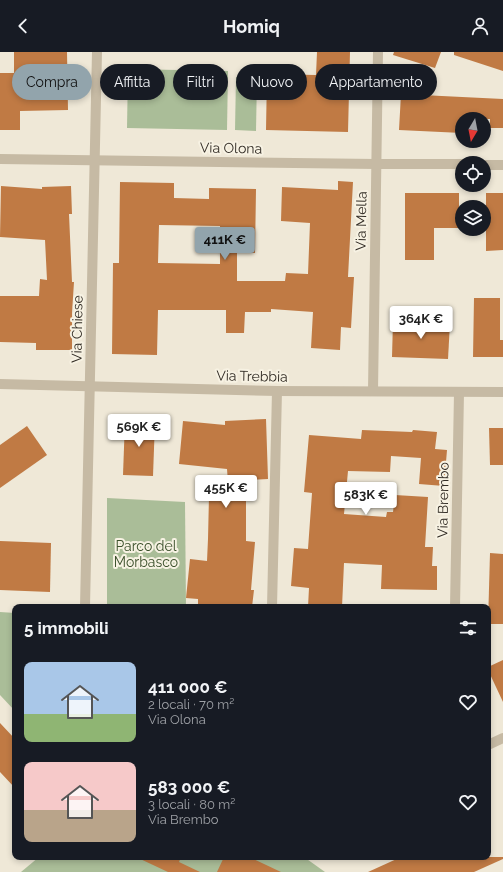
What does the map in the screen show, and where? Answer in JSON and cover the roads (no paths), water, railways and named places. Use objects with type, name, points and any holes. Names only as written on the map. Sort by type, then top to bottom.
[{"type":"street","name":"Via Chiese","points":[[85,604],[97,52]]},
{"type":"street","name":"Via Mella","points":[[373,391],[378,52]]},
{"type":"street","name":"Via Olona","points":[[0,159],[455,164]]},
{"type":"street","points":[[491,164],[503,164]]},
{"type":"street","name":"Via Trebbia","points":[[0,384],[277,391],[503,392]]},
{"type":"street","points":[[272,604],[277,391]]},
{"type":"street","name":"Via Brembo","points":[[455,604],[459,393]]},
{"type":"street","points":[[491,744],[503,738]]},
{"type":"park label","name":"Parco del Morbasco","points":[[146,554]]}]
